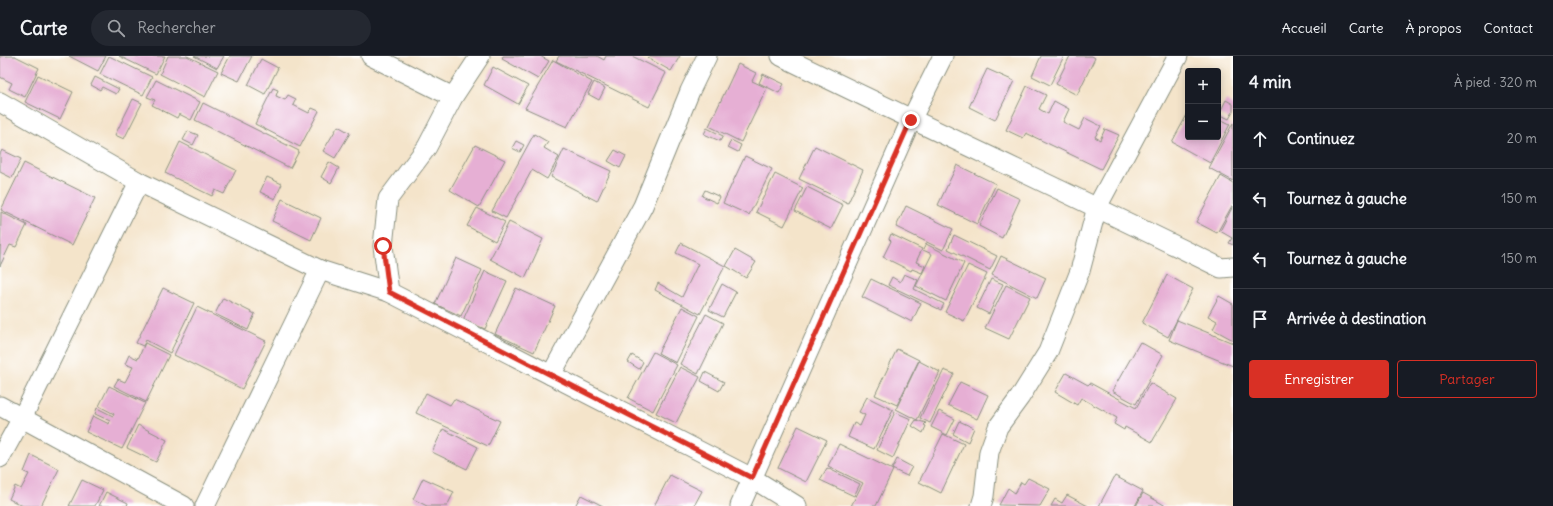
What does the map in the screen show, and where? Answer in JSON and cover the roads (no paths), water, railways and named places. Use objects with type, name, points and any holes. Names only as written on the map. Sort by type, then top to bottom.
[{"type":"street","points":[[371,56],[454,97]]},
{"type":"street","points":[[389,292],[383,246],[388,199],[427,147],[454,97],[480,56]]},
{"type":"street","points":[[551,375],[643,206],[690,91],[707,56]]},
{"type":"street","points":[[781,56],[911,120],[1097,207],[1221,268],[1233,267]]},
{"type":"street","points":[[740,506],[911,120],[943,56]]},
{"type":"street","points":[[981,506],[984,496],[988,452],[998,427],[1020,397],[1048,352],[1080,272],[1097,207],[1178,56]]},
{"type":"street","points":[[0,102],[139,182],[320,270],[389,292],[752,478],[797,506]]},
{"type":"street","points":[[0,458],[22,418],[139,182]]},
{"type":"street","points":[[205,506],[320,270]]},
{"type":"street","points":[[0,406],[184,506]]}]
